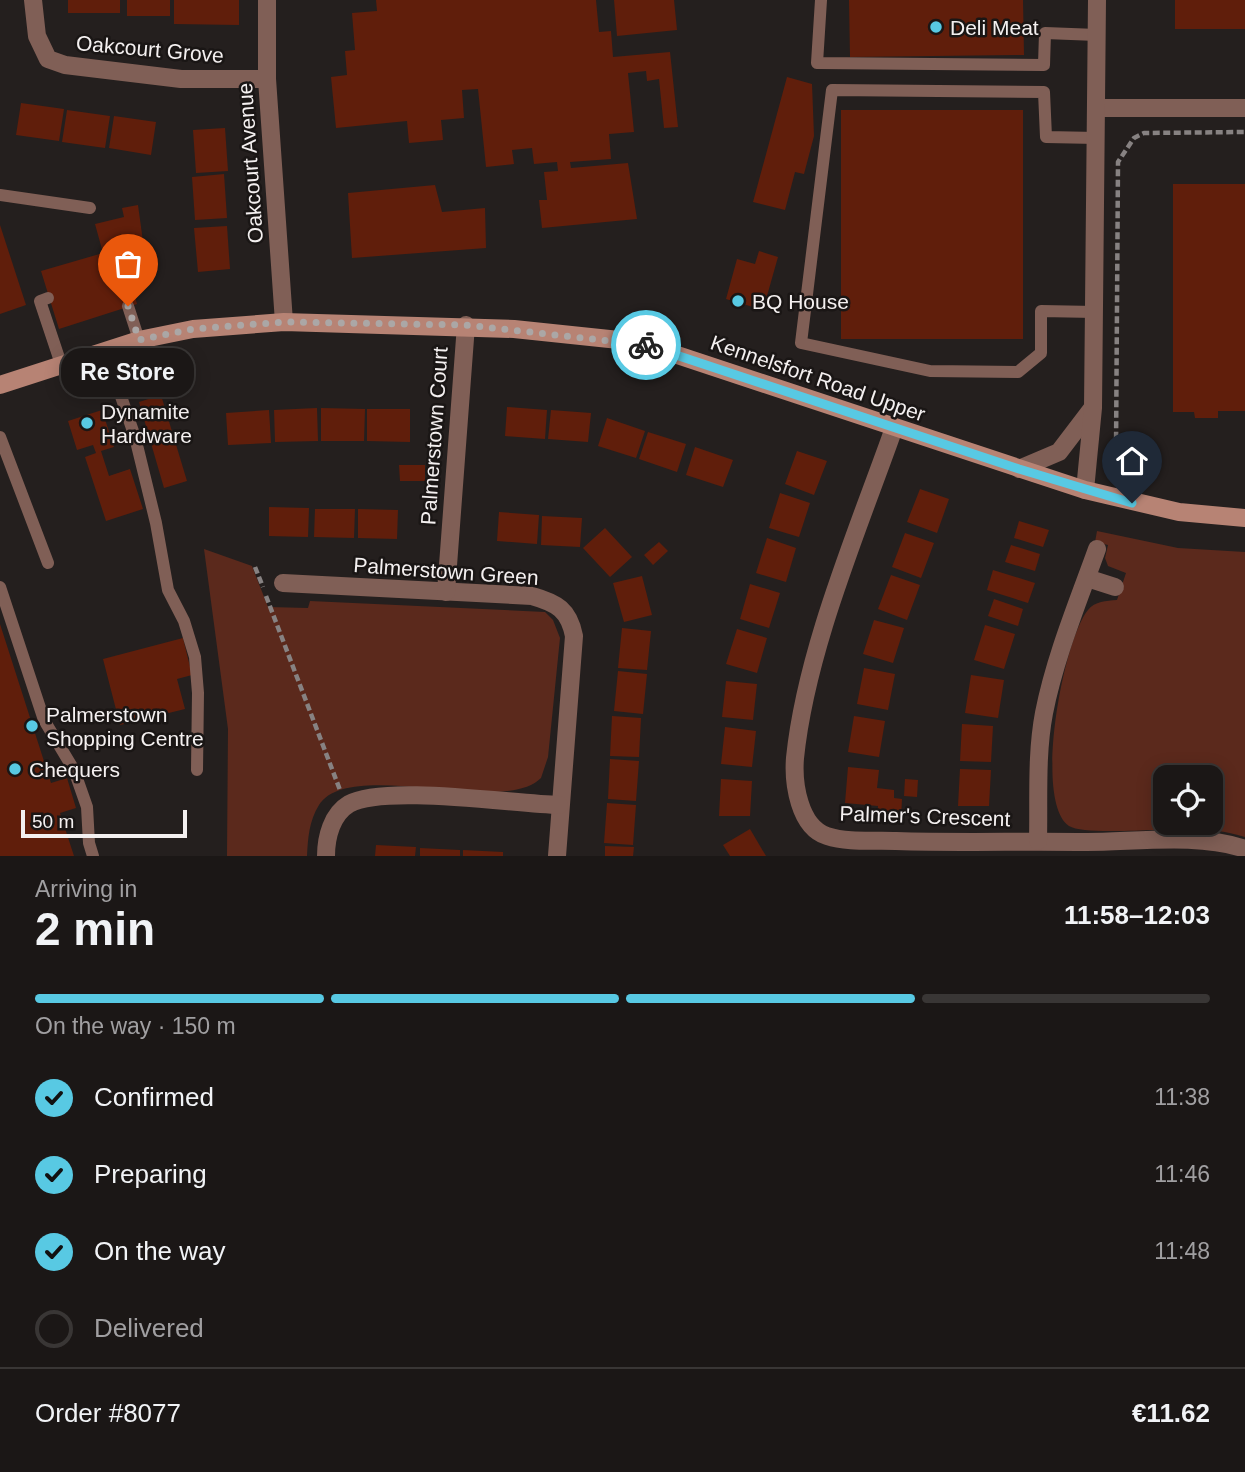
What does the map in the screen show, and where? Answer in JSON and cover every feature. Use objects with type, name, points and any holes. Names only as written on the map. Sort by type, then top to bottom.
[{"type":"street","name":"Oakcourt Grove","points":[[33,0],[37,36],[48,59],[65,65],[181,79],[267,79]]},
{"type":"street","name":"Oakcourt Avenue","points":[[267,0],[267,79],[284,322]]},
{"type":"street","points":[[1085,490],[1093,408],[1097,0]]},
{"type":"street","points":[[1098,108],[1245,108]]},
{"type":"street","name":"Kennelsfort Road Upper","points":[[0,385],[139,340],[193,329],[284,322],[466,325],[638,342],[1085,490],[1180,512],[1245,518]]},
{"type":"street","name":"Palmerstown Court","points":[[446,592],[466,325]]},
{"type":"street","points":[[1019,469],[1059,452],[1093,408]]},
{"type":"street","name":"Palmer's Crescent","points":[[894,428],[829,617],[809,685],[795,760],[798,795],[807,820],[825,836],[952,849],[1038,841],[1191,841],[1245,849]]},
{"type":"street","points":[[1038,841],[1040,747],[1044,714],[1097,549]]},
{"type":"street","points":[[1087,578],[1115,587]]},
{"type":"street","name":"Palmerstown Green","points":[[283,583],[532,596],[548,601],[566,613],[574,636],[557,856]]},
{"type":"street","points":[[326,856],[326,844],[334,821],[348,805],[361,799],[438,797],[559,805]]},
{"type":"lane","points":[[821,0],[817,63],[1044,65],[1045,33],[1097,35]]},
{"type":"lane","points":[[1095,312],[1041,311],[1041,353],[1018,372],[930,371],[801,342],[832,90],[1044,92],[1046,137],[1097,138]]},
{"type":"lane","points":[[0,195],[90,208]]},
{"type":"lane","points":[[48,298],[40,301],[61,364]]},
{"type":"lane","points":[[128,306],[139,340]]},
{"type":"lane","points":[[105,350],[135,437],[156,523],[168,590],[184,621],[195,657],[198,693],[197,770]]},
{"type":"lane","points":[[0,437],[48,563]]},
{"type":"lane","points":[[0,587],[44,720],[74,770],[87,807],[89,843],[93,856]]},
{"type":"path","points":[[1132,483],[1123,477],[1116,452],[1118,162],[1134,138],[1144,133],[1245,132]]},
{"type":"path","points":[[256,567],[342,794]]},
{"type":"shaded area","points":[[1097,531],[1178,548],[1245,552],[1245,837],[1223,832],[1223,765],[1153,765],[1153,830],[1078,829],[1069,826],[1058,811],[1053,786],[1053,755],[1056,720],[1069,653],[1088,610],[1097,603],[1117,600],[1126,573],[1108,566],[1105,558],[1108,545],[1095,542]]},
{"type":"shaded area","points":[[204,549],[252,566],[268,607],[308,608],[310,601],[545,612],[553,620],[560,638],[548,757],[541,778],[522,788],[494,792],[361,786],[336,792],[319,805],[313,817],[307,856],[227,856],[228,729]]},
{"type":"building","points":[[68,0],[120,0],[120,13],[68,13]]},
{"type":"building","points":[[127,0],[170,0],[170,16],[127,16]]},
{"type":"building","points":[[174,0],[239,0],[239,25],[174,24]]},
{"type":"building","points":[[376,0],[596,0],[599,32],[611,31],[613,57],[670,52],[678,127],[664,128],[659,79],[647,81],[646,71],[628,73],[634,132],[609,134],[611,159],[570,162],[571,168],[628,163],[637,219],[542,228],[539,200],[547,200],[544,172],[558,171],[557,162],[534,164],[532,148],[512,150],[514,164],[486,167],[478,89],[462,90],[464,118],[441,120],[443,140],[409,143],[407,121],[336,128],[331,77],[347,75],[345,51],[355,50],[352,13],[377,11]]},
{"type":"building","points":[[614,0],[674,0],[677,30],[617,36]]},
{"type":"building","name":"Deli Meat","points":[[849,0],[1023,0],[1024,55],[850,57]]},
{"type":"building","points":[[1175,0],[1245,0],[1245,29],[1175,29]]},
{"type":"building","points":[[787,77],[812,84],[814,136],[804,174],[795,172],[785,210],[753,202]]},
{"type":"building","points":[[21,103],[64,109],[59,141],[16,135]]},
{"type":"building","points":[[67,110],[110,116],[105,148],[62,142]]},
{"type":"building","points":[[841,110],[1023,110],[1023,339],[841,339]]},
{"type":"building","points":[[114,116],[156,122],[151,155],[109,148]]},
{"type":"building","points":[[225,128],[228,171],[196,173],[193,130]]},
{"type":"building","points":[[224,174],[227,218],[195,220],[192,177]]},
{"type":"building","points":[[1173,184],[1245,184],[1245,411],[1218,411],[1218,418],[1195,418],[1194,412],[1173,412]]},
{"type":"building","points":[[435,185],[442,212],[485,208],[486,248],[352,258],[348,193]]},
{"type":"building","points":[[138,205],[145,256],[126,263],[137,304],[59,329],[41,271],[103,253],[95,224],[124,217],[122,208]]},
{"type":"building","points":[[0,225],[26,305],[0,314]]},
{"type":"building","points":[[227,226],[230,269],[198,272],[194,228]]},
{"type":"building","points":[[759,251],[778,257],[763,310],[726,299],[737,259],[755,264]]},
{"type":"building","points":[[161,395],[187,481],[164,488],[139,402]]},
{"type":"building","points":[[507,407],[547,410],[545,439],[505,436]]},
{"type":"building","points":[[317,408],[318,441],[275,442],[274,410]]},
{"type":"building","points":[[321,408],[365,409],[364,441],[321,441]]},
{"type":"building","points":[[367,409],[410,409],[410,442],[367,441]]},
{"type":"building","points":[[102,410],[114,447],[101,451],[109,476],[130,469],[143,509],[106,521],[85,457],[96,453],[93,445],[77,450],[68,421]]},
{"type":"building","points":[[269,410],[271,443],[228,445],[226,413]]},
{"type":"building","points":[[551,410],[591,413],[588,442],[548,439]]},
{"type":"building","points":[[607,418],[645,431],[636,458],[598,446]]},
{"type":"building","points":[[648,432],[686,444],[677,472],[639,459]]},
{"type":"building","points":[[695,447],[733,460],[723,487],[686,475]]},
{"type":"building","points":[[797,451],[827,461],[814,495],[785,484]]},
{"type":"building","points":[[399,465],[425,465],[425,481],[400,481]]},
{"type":"building","points":[[920,489],[949,499],[937,533],[907,522]]},
{"type":"building","points":[[780,493],[810,503],[799,537],[769,528]]},
{"type":"building","points":[[269,507],[309,508],[308,537],[269,536]]},
{"type":"building","points":[[315,509],[355,509],[354,538],[314,537]]},
{"type":"building","points":[[358,509],[398,510],[397,539],[358,538]]},
{"type":"building","points":[[499,512],[539,515],[537,544],[497,541]]},
{"type":"building","points":[[542,516],[582,518],[580,547],[541,545]]},
{"type":"building","points":[[1019,521],[1049,530],[1043,547],[1014,538]]},
{"type":"building","points":[[605,528],[632,557],[610,577],[583,548]]},
{"type":"building","points":[[905,533],[934,543],[921,578],[892,567]]},
{"type":"building","points":[[767,538],[796,548],[786,582],[756,573]]},
{"type":"building","points":[[659,542],[668,551],[653,565],[644,555]]},
{"type":"building","points":[[1011,545],[1040,554],[1035,571],[1005,562]]},
{"type":"building","points":[[993,570],[1035,583],[1028,603],[987,590]]},
{"type":"building","points":[[891,575],[920,585],[907,620],[878,609]]},
{"type":"building","points":[[642,576],[652,615],[624,622],[613,583]]},
{"type":"building","points":[[750,584],[780,593],[769,628],[740,619]]},
{"type":"building","points":[[994,599],[1023,609],[1018,626],[988,616]]},
{"type":"building","points":[[874,620],[904,628],[893,663],[863,654]]},
{"type":"building","points":[[0,624],[51,783],[67,778],[76,808],[60,813],[74,856],[0,856]]},
{"type":"building","points":[[985,625],[1015,634],[1004,669],[974,660]]},
{"type":"building","points":[[622,628],[651,631],[647,670],[618,668]]},
{"type":"building","points":[[737,629],[767,638],[757,673],[726,664]]},
{"type":"building","points":[[183,638],[192,675],[177,679],[185,709],[120,725],[103,659]]},
{"type":"building","points":[[864,668],[895,674],[888,710],[857,704]]},
{"type":"building","points":[[618,671],[647,674],[643,714],[614,711]]},
{"type":"building","points":[[971,675],[1004,680],[998,718],[965,713]]},
{"type":"building","points":[[726,681],[757,684],[753,720],[722,717]]},
{"type":"building","points":[[612,716],[641,718],[639,757],[610,756]]},
{"type":"building","points":[[854,716],[885,721],[879,757],[848,752]]},
{"type":"building","points":[[962,724],[993,726],[991,762],[960,761]]},
{"type":"building","points":[[725,727],[756,731],[752,767],[721,764]]},
{"type":"building","points":[[610,759],[639,761],[636,801],[608,799]]},
{"type":"building","points":[[848,767],[879,770],[877,788],[894,790],[894,798],[902,799],[901,818],[877,816],[878,806],[845,803]]},
{"type":"building","points":[[960,769],[991,770],[989,806],[958,806]]},
{"type":"building","points":[[721,779],[752,781],[750,816],[719,816]]},
{"type":"building","points":[[905,779],[918,780],[917,797],[904,796]]},
{"type":"building","points":[[607,803],[636,805],[633,845],[604,843]]},
{"type":"building","points":[[750,829],[766,856],[730,856],[723,845]]},
{"type":"building","points":[[376,845],[416,847],[415,856],[375,856]]},
{"type":"building","points":[[605,846],[634,847],[633,856],[605,856]]},
{"type":"building","points":[[420,848],[460,850],[460,856],[420,856]]},
{"type":"building","points":[[463,850],[503,852],[503,856],[463,856]]},
{"type":"way so far","points":[[128,306],[139,340],[193,329],[284,322],[466,325],[646,345]]},
{"type":"place","name":"Deli Meat","points":[[936,27]]},
{"type":"place","name":"BQ House","points":[[738,301]]},
{"type":"place","name":"Re Store","points":[[128,306]]},
{"type":"place","name":"Dynamite Hardware","points":[[87,423]]},
{"type":"place","name":"Palmerstown Shopping Centre","points":[[32,726]]},
{"type":"place","name":"Chequers","points":[[15,769]]},
{"type":"route","points":[[646,345],[1019,469],[1132,503]]}]
